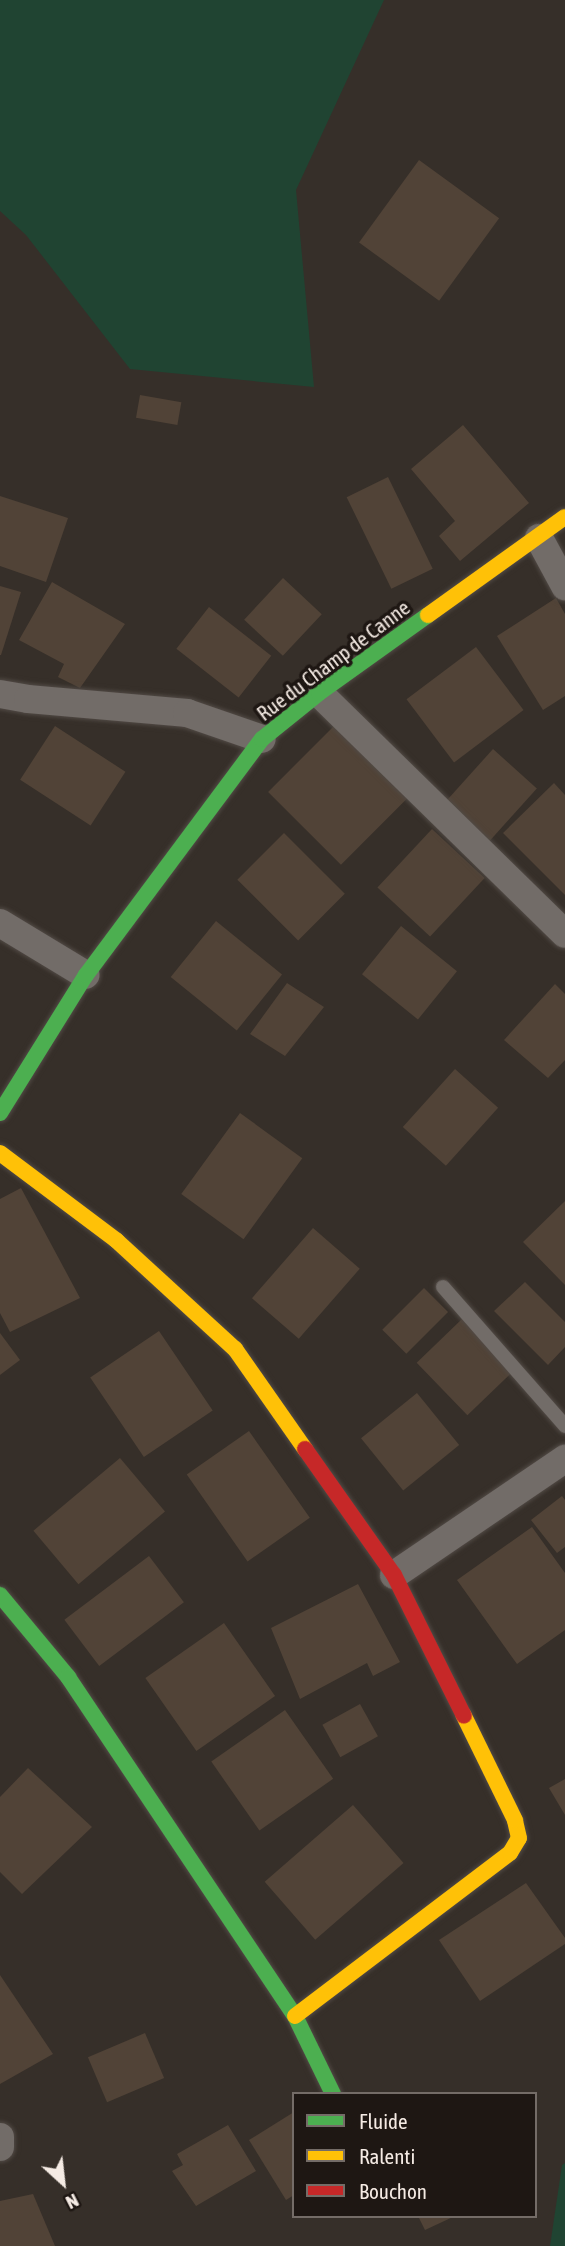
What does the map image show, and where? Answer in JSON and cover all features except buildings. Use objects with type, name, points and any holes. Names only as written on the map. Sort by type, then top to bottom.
[{"type":"street","name":"Rue du Champ de Canne","points":[[0,1113],[86,975],[262,739],[319,693],[565,517]]},
{"type":"street","points":[[539,538],[565,586]]},
{"type":"street","points":[[319,693],[565,934]]},
{"type":"street","points":[[0,694],[28,699],[187,713],[262,739]]},
{"type":"street","points":[[0,923],[86,975]]},
{"type":"street","points":[[0,1153],[117,1241],[235,1349],[394,1575],[515,1820],[519,1838],[510,1853],[295,2016]]},
{"type":"street","points":[[394,1575],[565,1459]]},
{"type":"street","points":[[0,1595],[68,1677],[295,2016],[331,2092]]},
{"type":"street","points":[[0,2137],[0,2147]]},
{"type":"lane","points":[[443,1287],[565,1426]]},
{"type":"green space","points":[[0,0],[384,0],[296,190],[314,387],[130,369],[26,235],[0,211]]},
{"type":"green space","points":[[565,2163],[565,2246],[550,2246],[562,2165]]},
{"type":"traffic: fast","points":[[0,1113],[86,975],[262,739],[319,693],[428,615]]},
{"type":"traffic: fast","points":[[0,1595],[68,1677],[295,2016],[332,2092]]},
{"type":"traffic: slow","points":[[428,615],[565,517]]},
{"type":"traffic: slow","points":[[0,1153],[117,1241],[235,1349],[305,1449]]},
{"type":"traffic: slow","points":[[295,2016],[510,1853],[519,1838],[515,1820],[464,1716]]},
{"type":"traffic: jam","points":[[305,1449],[394,1575],[464,1716]]}]
